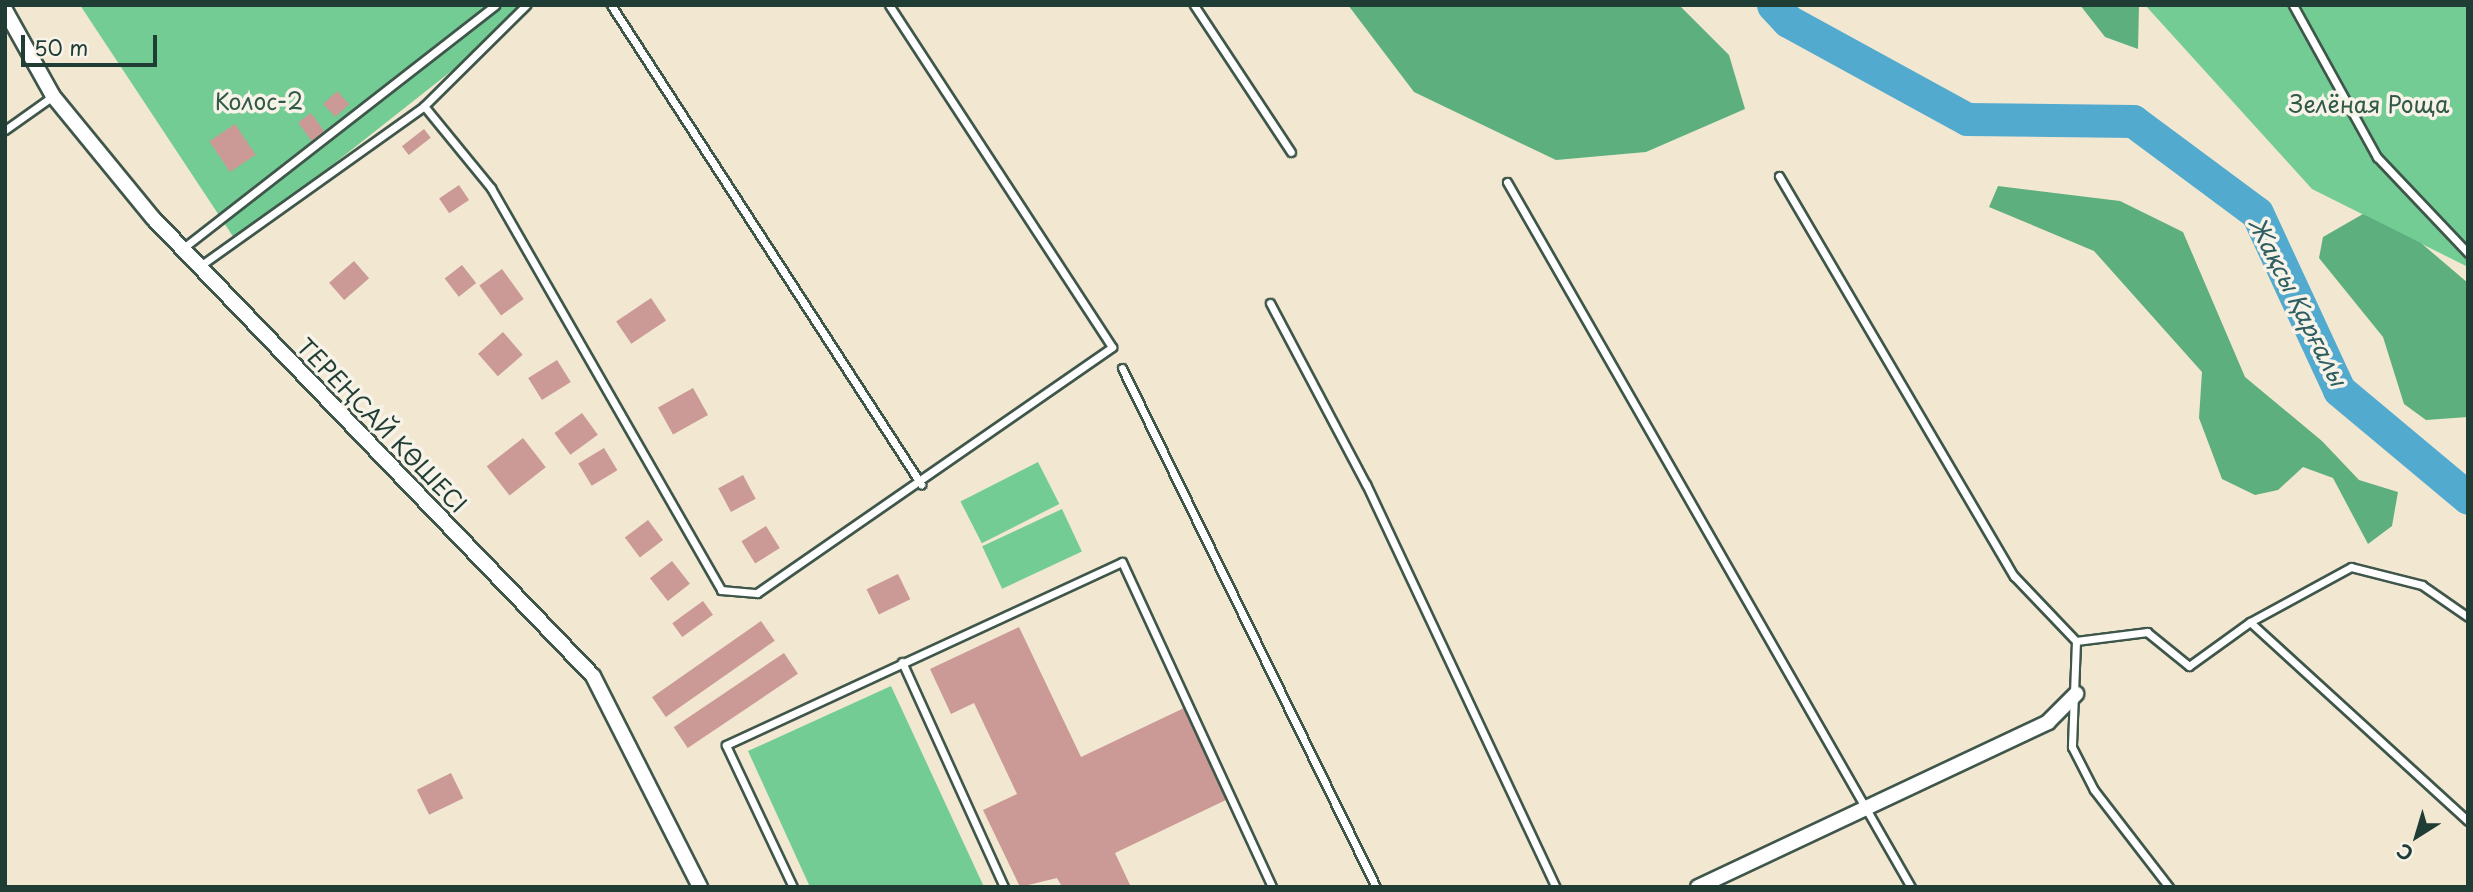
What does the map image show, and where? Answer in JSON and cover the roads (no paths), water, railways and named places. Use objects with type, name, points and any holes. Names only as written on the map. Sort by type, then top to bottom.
[{"type":"street","name":"ТЕРЕҢСАЙ КӨШЕСІ","points":[[6,7],[53,96],[198,268],[593,676],[700,887]]},
{"type":"street","points":[[1698,887],[1865,813],[2048,722],[2076,694]]},
{"type":"lane","points":[[182,249],[495,5]]},
{"type":"lane","points":[[198,268],[424,106],[526,5]]},
{"type":"lane","points":[[611,5],[921,484]]},
{"type":"lane","points":[[424,106],[491,188],[721,590],[757,593],[921,484],[1112,347],[889,5]]},
{"type":"lane","points":[[1194,5],[1291,152]]},
{"type":"lane","points":[[2293,5],[2377,156],[2468,253]]},
{"type":"lane","points":[[5,130],[53,96]]},
{"type":"lane","points":[[1779,176],[2014,576],[2076,641],[2072,747],[2094,790],[2169,887]]},
{"type":"lane","points":[[1507,182],[1865,813],[1911,887]]},
{"type":"lane","points":[[1270,303],[1366,484],[1556,887]]},
{"type":"lane","points":[[1122,368],[1376,887]]},
{"type":"lane","points":[[793,887],[726,745],[1122,562],[1272,887]]},
{"type":"lane","points":[[2076,641],[2147,632],[2189,666],[2250,622],[2351,567],[2421,585],[2468,617]]},
{"type":"lane","points":[[2250,622],[2468,821]]},
{"type":"lane","points":[[902,662],[1004,887]]},
{"type":"waterway","name":"Жақсы Қарғалы","points":[[1773,5],[1788,21],[1967,119],[2133,121],[2257,213],[2339,390],[2468,498]]},
{"type":"park label","name":"Колос-2","points":[[259,101]]},
{"type":"park label","name":"Зелёная Роща","points":[[2369,104]]}]
